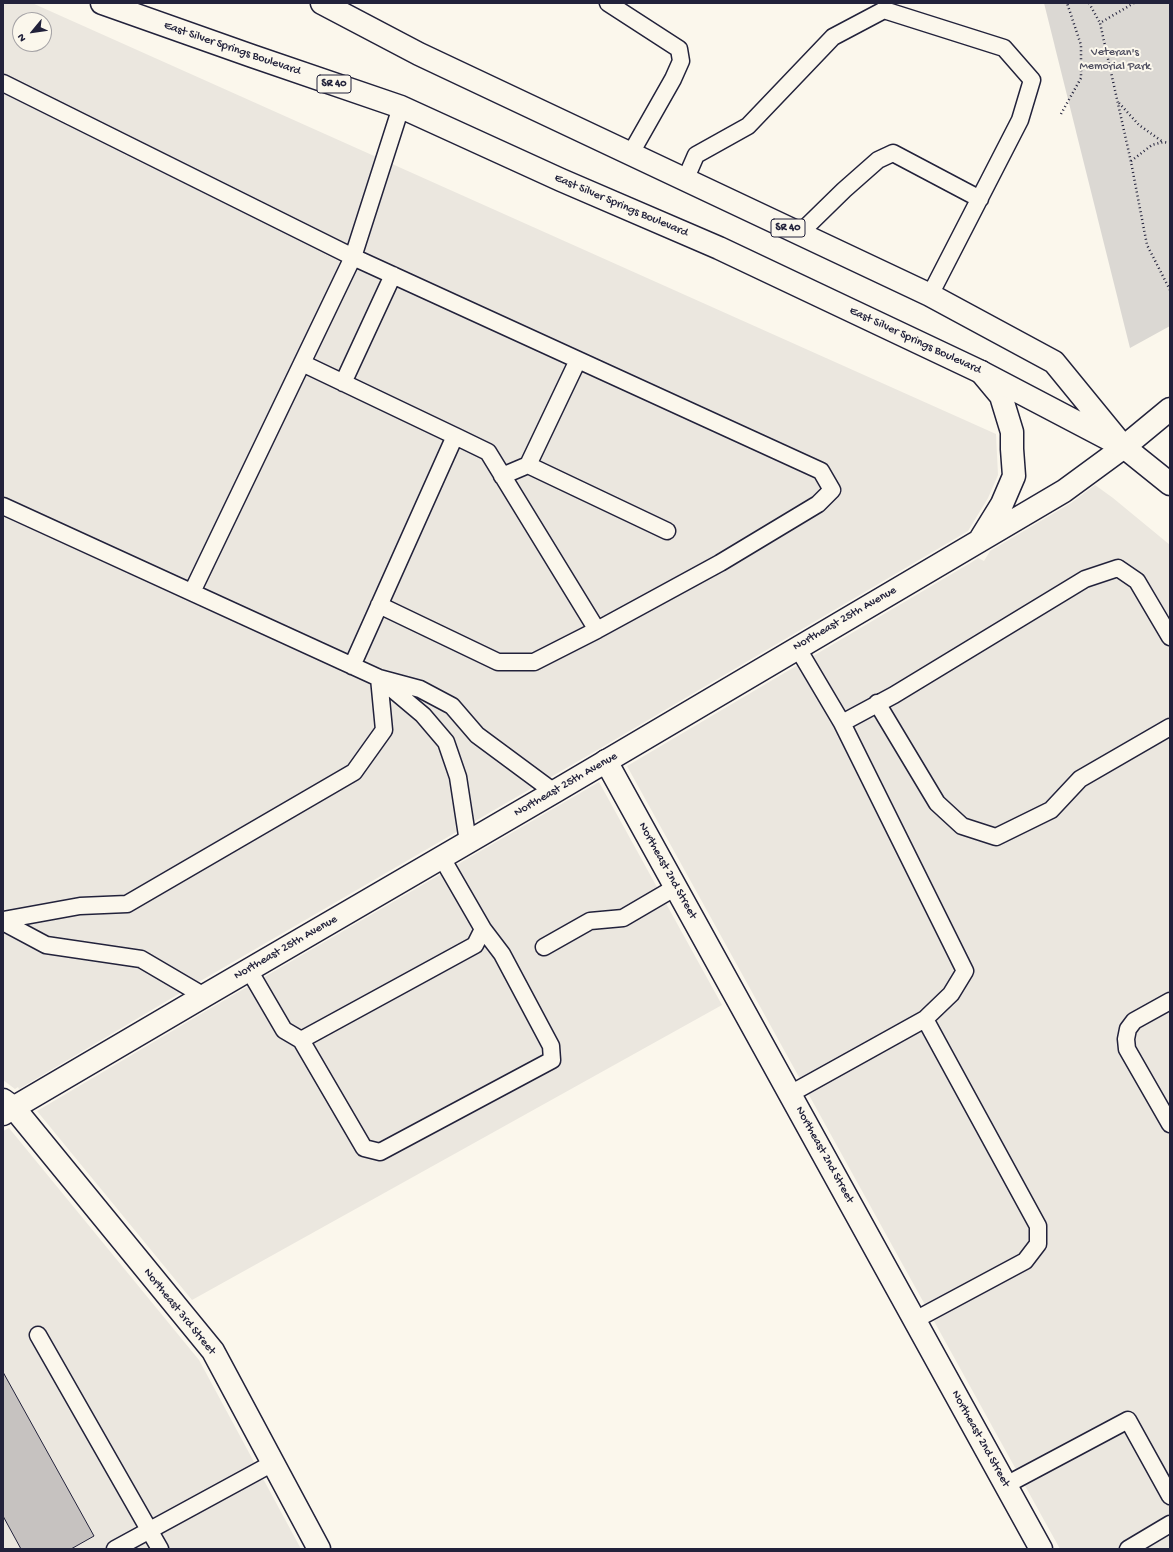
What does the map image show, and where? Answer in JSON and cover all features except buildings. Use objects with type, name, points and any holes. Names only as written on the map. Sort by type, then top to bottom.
[{"type":"main road","name":"East Silver Springs Boulevard","points":[[102,3],[259,59],[401,107],[562,180],[719,248],[981,372],[1124,447],[1170,484]]},
{"type":"main road","name":"East Silver Springs Boulevard","points":[[322,3],[419,54],[631,154],[686,178],[799,234],[930,294],[1054,362],[1124,447]]},
{"type":"main road","points":[[979,541],[1002,504],[1014,476],[1012,432],[1001,396],[981,372]]},
{"type":"main road","name":"Northeast 25th Avenue","points":[[7,1108],[442,858],[797,647],[1064,491],[1124,447],[1170,409]]},
{"type":"main road","name":"Northeast 2nd Street","points":[[606,761],[1041,1549]]},
{"type":"main road","name":"Northeast 3rd Street","points":[[7,1108],[212,1351],[319,1549]]},
{"type":"lane","points":[[608,3],[679,49],[681,61],[673,79],[631,154]]},
{"type":"lane","points":[[686,178],[696,155],[748,126],[833,37],[884,10],[1004,48],[1032,80],[1020,120],[930,294]]},
{"type":"lane","points":[[3,83],[353,257],[821,471],[832,490],[818,504],[720,563],[597,630],[534,662],[498,662],[379,605]]},
{"type":"lane","points":[[192,592],[353,257],[401,107]]},
{"type":"lane","points":[[799,234],[844,190],[878,160],[893,153],[980,199]]},
{"type":"lane","points":[[343,383],[394,276]]},
{"type":"lane","points":[[502,476],[528,465],[578,360]]},
{"type":"lane","points":[[302,363],[488,452],[597,630]]},
{"type":"lane","points":[[352,666],[455,436]]},
{"type":"lane","points":[[528,465],[666,531]]},
{"type":"lane","points":[[3,506],[379,678],[420,689],[452,706],[477,735],[554,792]]},
{"type":"lane","points":[[842,723],[1085,579],[1118,568],[1137,581],[1170,637]]},
{"type":"lane","points":[[790,1094],[925,1019],[951,994],[965,971],[842,723],[797,647]]},
{"type":"lane","points":[[379,678],[423,715],[446,742],[458,777],[468,842]]},
{"type":"lane","points":[[3,921],[80,906],[127,904],[354,772],[384,730],[379,678]]},
{"type":"lane","points":[[877,703],[937,803],[962,826],[996,837],[1051,810],[1080,779],[1170,727]]},
{"type":"lane","points":[[249,970],[284,1030],[301,1040],[364,1148],[380,1152],[552,1060],[551,1046],[502,954],[483,929],[442,858]]},
{"type":"lane","points":[[544,947],[590,921],[623,918],[676,887]]},
{"type":"lane","points":[[3,921],[46,945],[141,960],[204,996]]},
{"type":"lane","points":[[301,1040],[475,945],[483,929]]},
{"type":"lane","points":[[1170,1001],[1134,1021],[1128,1029],[1126,1040],[1127,1049],[1170,1124]]},
{"type":"lane","points":[[915,1320],[1025,1261],[1038,1244],[1038,1226],[925,1019]]},
{"type":"lane","points":[[38,1335],[160,1549]]},
{"type":"lane","points":[[1006,1485],[1128,1420],[1170,1496]]},
{"type":"lane","points":[[115,1549],[273,1464]]},
{"type":"lane","points":[[1128,1549],[1170,1524]]},
{"type":"path","points":[[1061,114],[1081,78],[1081,45],[1067,3]]},
{"type":"path","points":[[1089,3],[1100,23],[1131,162],[1147,245],[1170,290]]},
{"type":"path","points":[[1100,23],[1134,3]]},
{"type":"path","points":[[1118,102],[1139,125],[1163,142]]},
{"type":"path","points":[[1131,162],[1152,145],[1163,142],[1170,143]]},
{"type":"shaded area","points":[[3,3],[32,3],[996,434],[998,475],[988,498],[968,531],[19,1089],[18,1087],[15,1089],[3,1080]]},
{"type":"shaded area","points":[[1095,485],[1170,545],[1170,1549],[1060,1549],[627,766],[978,558],[984,561],[990,551],[1071,503]]},
{"type":"shaded area","points":[[599,782],[722,1005],[192,1300],[37,1111]]},
{"type":"shaded area","points":[[9,1128],[199,1360],[301,1549],[3,1549],[3,1131]]},
{"type":"green space","name":"Veteran's Memorial Park","points":[[1044,3],[1170,3],[1170,326],[1130,348]]}]
